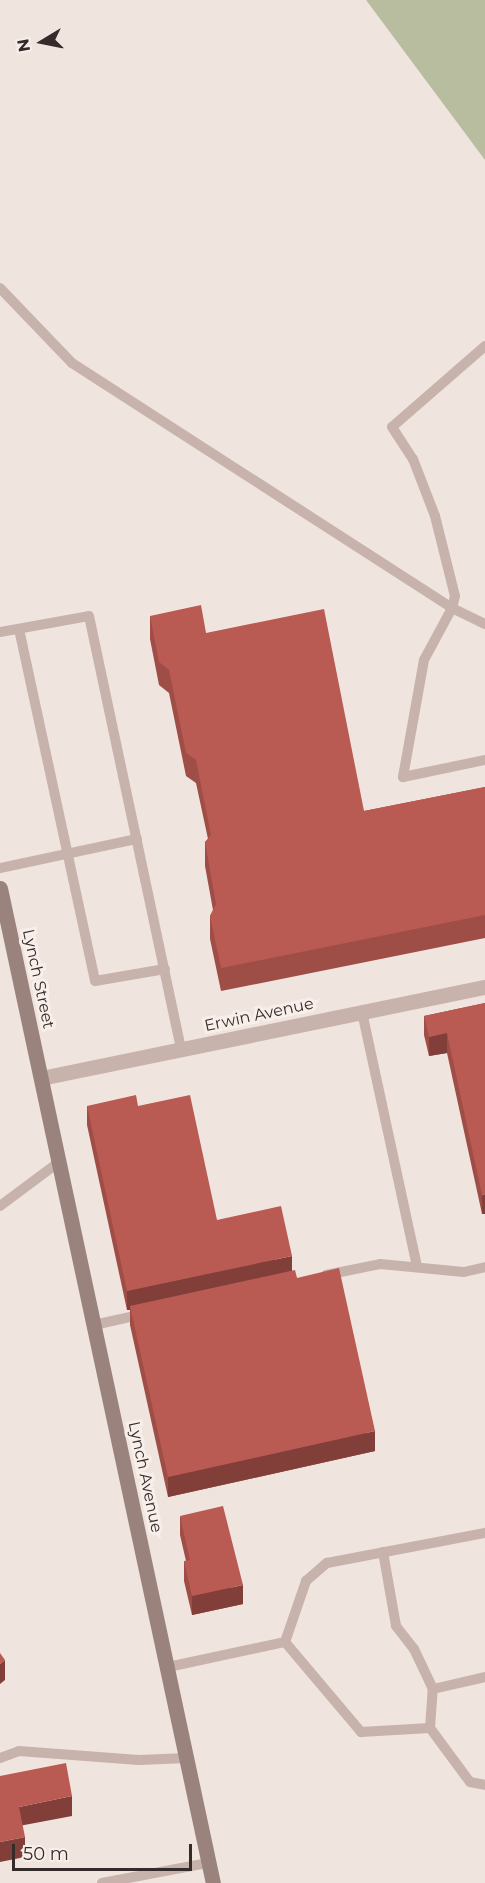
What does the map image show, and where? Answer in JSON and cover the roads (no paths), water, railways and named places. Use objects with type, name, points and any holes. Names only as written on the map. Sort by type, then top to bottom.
[{"type":"street","name":"Lynch Street","points":[[0,888],[41,1078]]},
{"type":"street","name":"Erwin Avenue","points":[[41,1078],[485,987]]},
{"type":"street","name":"Lynch Avenue","points":[[41,1078],[213,1883]]},
{"type":"lane","points":[[0,288],[72,363],[452,608],[485,624]]},
{"type":"lane","points":[[485,346],[392,427],[413,459],[435,516],[454,596],[452,608],[424,660],[403,777],[485,760]]},
{"type":"lane","points":[[0,632],[89,616],[181,1049]]},
{"type":"lane","points":[[19,629],[95,981],[165,969]]},
{"type":"lane","points":[[0,868],[137,839]]},
{"type":"lane","points":[[362,1012],[417,1267]]},
{"type":"lane","points":[[0,1206],[59,1162]]},
{"type":"lane","points":[[314,1278],[380,1264],[464,1272],[485,1267]]},
{"type":"lane","points":[[94,1325],[152,1313]]},
{"type":"lane","points":[[285,1642],[306,1581],[327,1563],[485,1533]]},
{"type":"lane","points":[[383,1552],[396,1626],[414,1649],[433,1689],[430,1728],[470,1782],[485,1785]]},
{"type":"lane","points":[[168,1667],[285,1642]]},
{"type":"lane","points":[[285,1642],[361,1732],[430,1728]]},
{"type":"lane","points":[[433,1689],[485,1677]]},
{"type":"lane","points":[[0,1758],[19,1751],[139,1760],[187,1758]]},
{"type":"lane","points":[[102,1883],[208,1863]]}]
